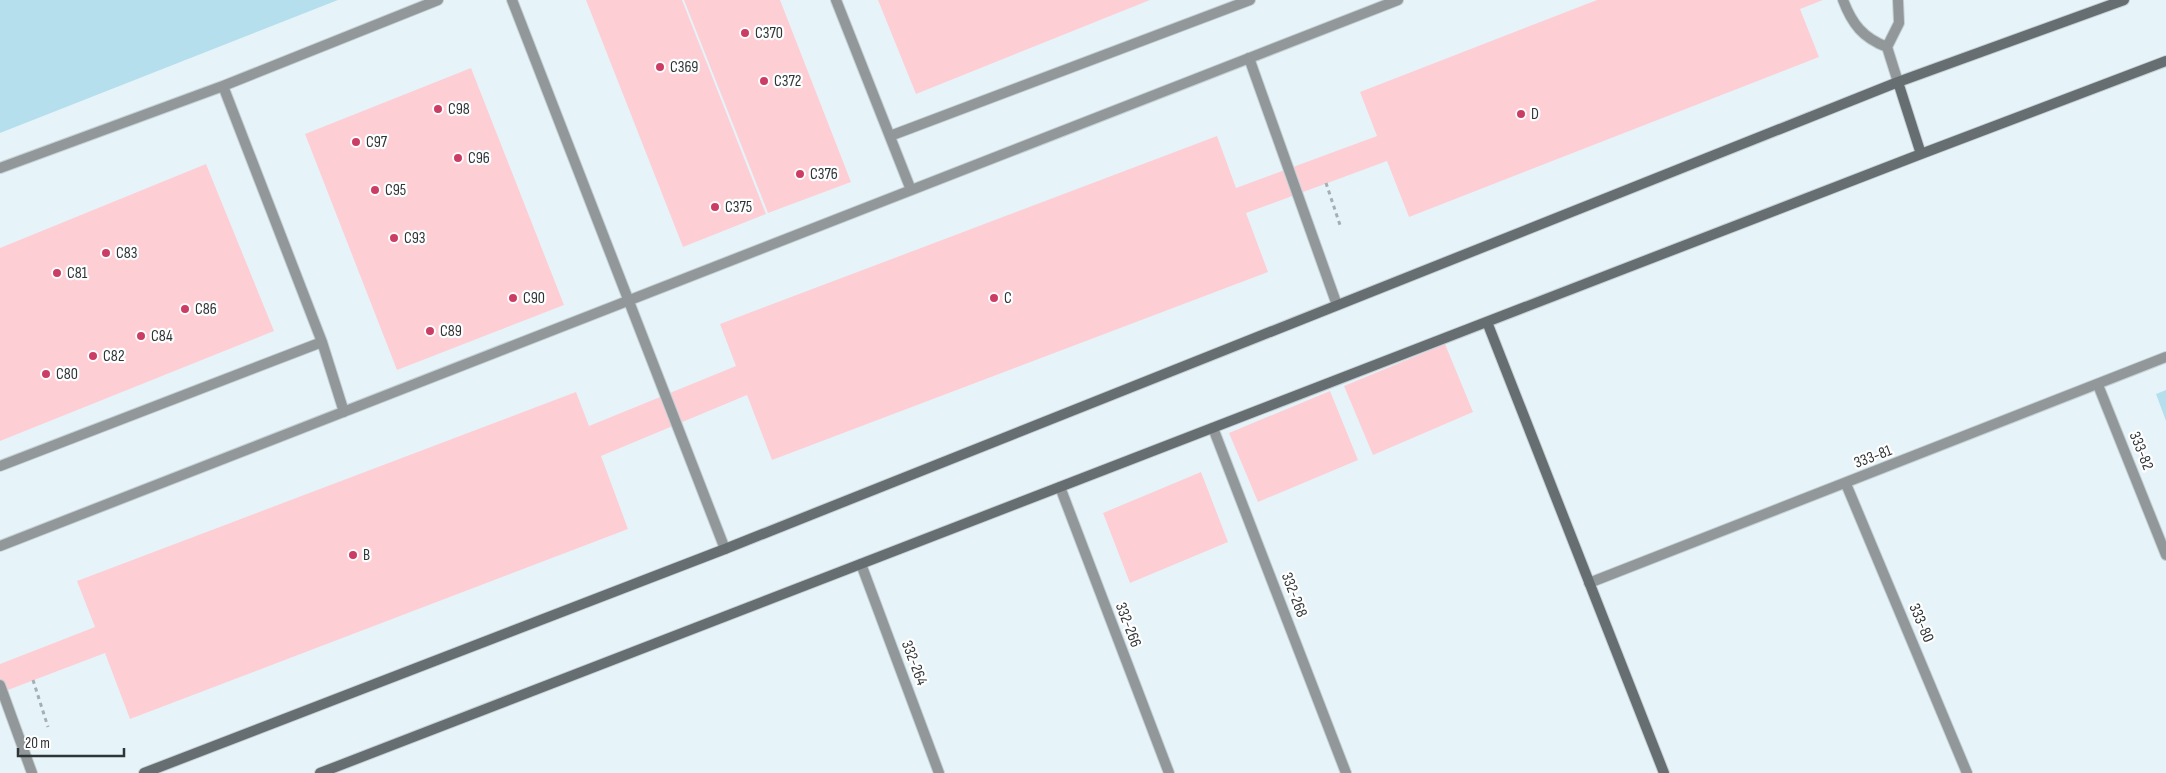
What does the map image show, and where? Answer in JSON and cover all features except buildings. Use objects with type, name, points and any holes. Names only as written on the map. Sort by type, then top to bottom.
[{"type":"main road","points":[[144,773],[725,549],[1898,82],[2124,0]]},
{"type":"main road","points":[[320,773],[1921,154],[2166,62]]},
{"type":"main road","points":[[1898,82],[1921,154]]},
{"type":"main road","points":[[1487,322],[1664,773]]},
{"type":"street","points":[[0,168],[223,86],[438,0]]},
{"type":"street","points":[[512,0],[725,549]]},
{"type":"street","points":[[836,0],[911,190]]},
{"type":"street","points":[[890,136],[1250,0]]},
{"type":"street","points":[[0,546],[1398,0]]},
{"type":"street","points":[[1843,0],[1849,15],[1864,36],[1887,47]]},
{"type":"street","points":[[1898,0],[1899,23],[1887,47],[1898,82]]},
{"type":"street","points":[[1249,58],[1337,305]]},
{"type":"street","points":[[223,86],[322,342],[344,412]]},
{"type":"street","points":[[0,466],[322,342]]},
{"type":"street","name":"333-81","points":[[1589,583],[2166,358]]},
{"type":"street","name":"333-82","points":[[2098,385],[2166,555]]},
{"type":"street","name":"332-268","points":[[1213,428],[1346,773]]},
{"type":"street","name":"333-80","points":[[1846,484],[1967,773]]},
{"type":"street","name":"332-266","points":[[1060,487],[1169,773]]},
{"type":"street","name":"332-264","points":[[861,564],[939,773]]},
{"type":"street","points":[[0,686],[32,773]]},
{"type":"path","points":[[1326,183],[1341,228]]},
{"type":"path","points":[[33,680],[48,727]]},
{"type":"shaded area","points":[[0,0],[338,0],[0,133]]},
{"type":"shaded area","points":[[2166,390],[2166,421],[2156,394]]},
{"type":"place","name":"C370","points":[[745,33]]},
{"type":"place","name":"C369","points":[[660,67]]},
{"type":"place","name":"C372","points":[[764,81]]},
{"type":"place","name":"C98","points":[[438,109]]},
{"type":"place","name":"D","points":[[1521,114]]},
{"type":"place","name":"C97","points":[[356,142]]},
{"type":"place","name":"C96","points":[[458,158]]},
{"type":"place","name":"C376","points":[[800,174]]},
{"type":"place","name":"C95","points":[[375,190]]},
{"type":"place","name":"C375","points":[[715,207]]},
{"type":"place","name":"C93","points":[[394,238]]},
{"type":"place","name":"C83","points":[[106,253]]},
{"type":"place","name":"C81","points":[[57,273]]},
{"type":"place","name":"C90","points":[[513,298]]},
{"type":"place","name":"C","points":[[994,298]]},
{"type":"place","name":"C86","points":[[185,309]]},
{"type":"place","name":"C89","points":[[430,331]]},
{"type":"place","name":"C84","points":[[141,336]]},
{"type":"place","name":"C82","points":[[93,356]]},
{"type":"place","name":"C80","points":[[46,374]]},
{"type":"place","name":"B","points":[[353,555]]}]
